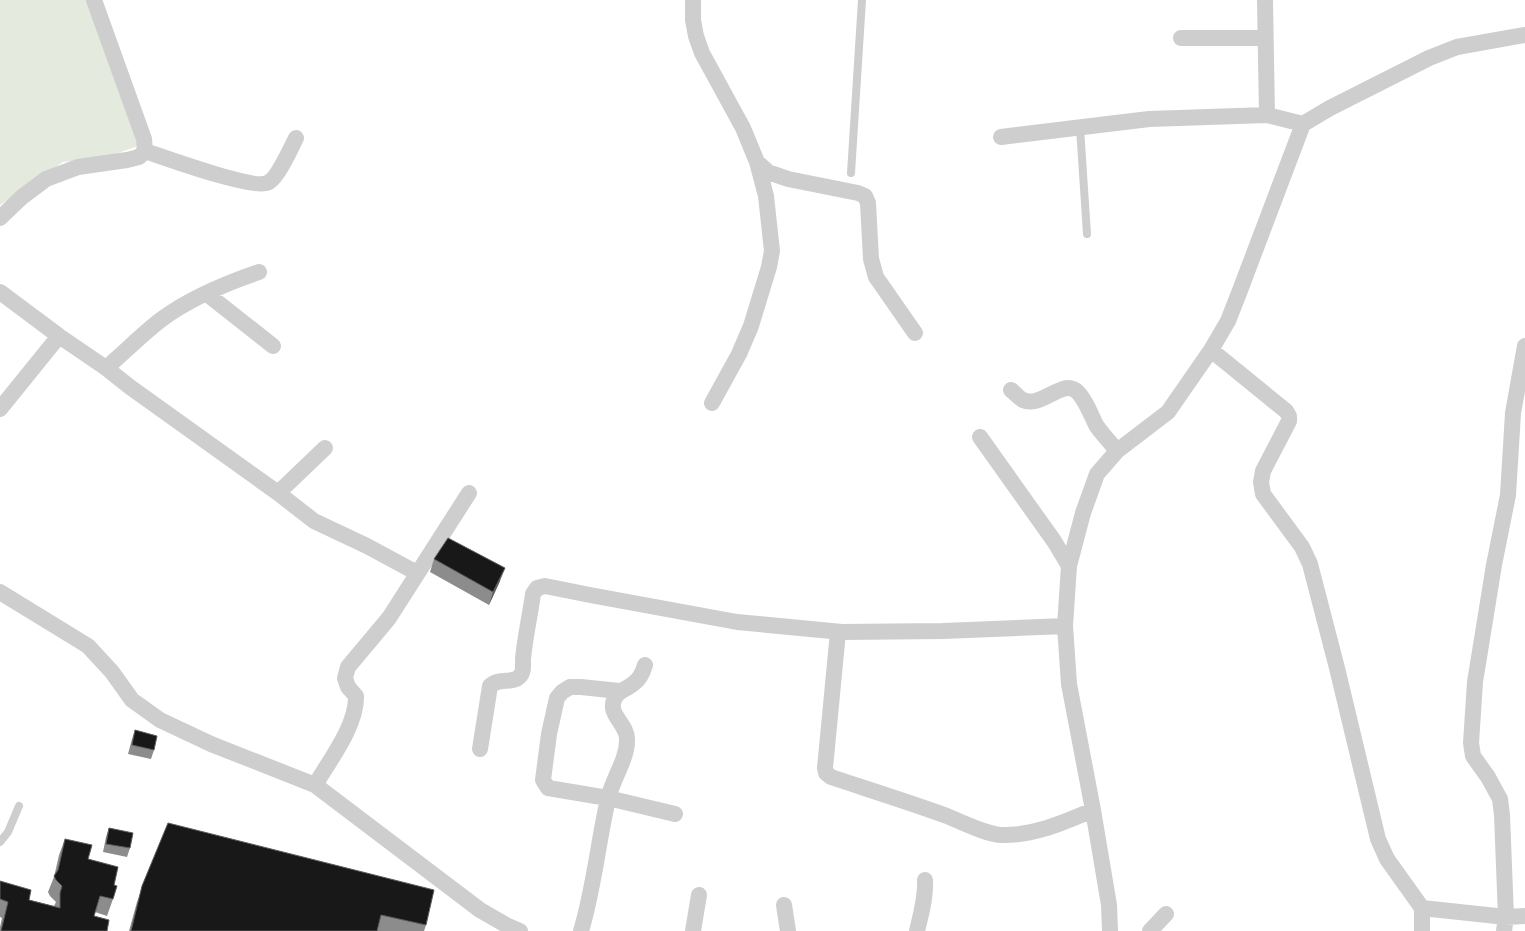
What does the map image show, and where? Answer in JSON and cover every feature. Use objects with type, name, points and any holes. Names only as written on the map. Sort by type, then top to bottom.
[{"type":"street","points":[[0,218],[22,197],[46,179],[78,167],[140,157],[145,151],[144,139],[94,0]]},
{"type":"street","points":[[693,0],[693,20],[696,36],[702,53],[743,128],[757,162],[766,196],[772,251],[769,267],[751,326],[739,354],[712,403]]},
{"type":"street","points":[[1265,0],[1267,115]]},
{"type":"street","points":[[1110,931],[1109,905],[1069,684],[1065,626],[1069,566],[1083,513],[1097,474],[1118,451],[1168,412],[1212,350],[1228,321],[1303,124],[1330,108],[1429,58],[1457,47],[1525,34]]},
{"type":"street","points":[[1181,38],[1265,38]]},
{"type":"street","points":[[1001,137],[1150,119],[1267,115],[1303,124]]},
{"type":"street","points":[[145,151],[195,168],[263,185],[270,182],[276,176],[296,138]]},
{"type":"street","points":[[757,162],[768,172],[788,179],[858,193],[865,196],[868,203],[871,259],[876,277],[915,333]]},
{"type":"street","points":[[106,368],[162,319],[191,301],[239,279],[259,272]]},
{"type":"street","points":[[0,292],[278,493],[314,521],[381,553],[417,573]]},
{"type":"street","points":[[207,294],[273,346]]},
{"type":"street","points":[[0,409],[59,336]]},
{"type":"street","points":[[1505,924],[1502,814],[1500,800],[1488,777],[1473,756],[1471,743],[1476,682],[1494,565],[1508,495],[1513,413],[1525,346]]},
{"type":"street","points":[[1212,350],[1286,411],[1289,416],[1289,421],[1263,471],[1261,482],[1263,494],[1278,512],[1302,547],[1310,564],[1378,839],[1387,859],[1422,908],[1422,931]]},
{"type":"street","points":[[1011,390],[1023,400],[1031,401],[1039,400],[1066,388],[1073,389],[1080,396],[1097,426],[1118,451]]},
{"type":"street","points":[[980,437],[1054,541],[1069,566]]},
{"type":"street","points":[[278,493],[325,448]]},
{"type":"street","points":[[315,785],[350,724],[356,702],[356,696],[348,687],[345,678],[348,667],[389,618],[411,586],[417,573],[469,493]]},
{"type":"street","points":[[480,749],[490,686],[495,681],[516,679],[520,677],[522,673],[533,594],[536,588],[544,586],[737,622],[838,632],[943,631],[1065,626]]},
{"type":"street","points":[[0,592],[88,646],[112,672],[132,700],[160,720],[211,744],[315,785],[480,910],[510,929]]},
{"type":"street","points":[[838,632],[825,768],[826,773],[831,777],[946,816],[976,828],[1001,835],[1029,833],[1055,826],[1093,810]]},
{"type":"street","points":[[581,931],[595,872],[608,798],[625,752],[627,739],[625,729],[615,715],[613,708],[614,700],[619,692],[634,684],[641,675],[645,665]]},
{"type":"street","points":[[619,692],[581,687],[570,687],[562,692],[557,698],[549,734],[543,780],[548,788],[608,798],[675,814]]},
{"type":"street","points":[[917,931],[925,894],[925,880]]},
{"type":"street","points":[[693,931],[699,895]]},
{"type":"street","points":[[784,904],[788,931]]},
{"type":"street","points":[[1422,908],[1505,924],[1525,916]]},
{"type":"street","points":[[1150,931],[1166,914]]},
{"type":"lane","points":[[851,173],[862,0]]},
{"type":"lane","points":[[1080,128],[1086,234]]},
{"type":"lane","points":[[0,842],[8,832],[19,806]]},
{"type":"shaded area","points":[[0,0],[88,0],[138,146],[110,156],[63,162],[0,205]]},
{"type":"building","points":[[448,538],[505,568],[493,592],[434,559]]},
{"type":"building","points":[[135,730],[157,736],[154,750],[132,745]]},
{"type":"building","points":[[168,823],[434,890],[426,925],[381,915],[377,931],[131,931],[142,886]]},
{"type":"building","points":[[109,828],[133,833],[130,848],[106,844]]},
{"type":"building","points":[[65,839],[92,845],[88,859],[118,867],[114,885],[117,886],[113,899],[100,896],[94,916],[109,920],[107,931],[1,931],[8,902],[0,899],[0,881],[31,890],[29,900],[60,908],[60,893],[62,886],[54,876],[58,870]]}]
